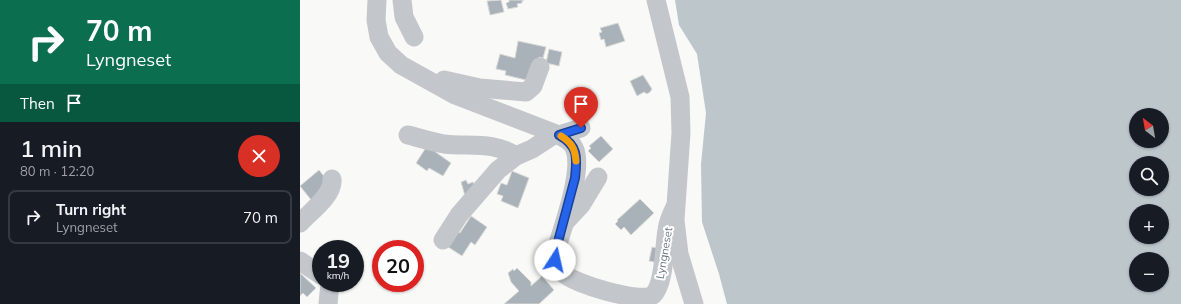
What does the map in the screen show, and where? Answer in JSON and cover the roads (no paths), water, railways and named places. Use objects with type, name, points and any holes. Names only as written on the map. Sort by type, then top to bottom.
[{"type":"street","name":"Lyngneset","points":[[376,0],[377,29],[379,37],[388,53],[408,69],[456,95],[557,135],[572,145],[575,151],[575,178],[555,253],[558,266],[564,273],[585,286],[607,292],[647,298],[654,294],[662,273],[667,228],[676,206]]},
{"type":"street","points":[[402,0],[404,17],[414,37]]},
{"type":"street","name":"Lyngneset","points":[[656,0],[680,97],[681,133],[675,220],[679,254],[694,304]]},
{"type":"street","name":"Lyngneset","points":[[436,83],[443,80],[480,88],[526,92],[533,86],[540,67]]},
{"type":"street","points":[[443,240],[463,210],[498,170],[516,156],[557,135],[581,128]]},
{"type":"street","points":[[408,135],[445,144],[490,146],[508,151],[516,156]]},
{"type":"street","name":"Lyngneset","points":[[563,224],[581,205],[598,177]]},
{"type":"street","points":[[300,224],[328,195],[332,188],[332,179]]},
{"type":"street","points":[[300,261],[312,269]]},
{"type":"street","points":[[328,304],[329,292]]}]
